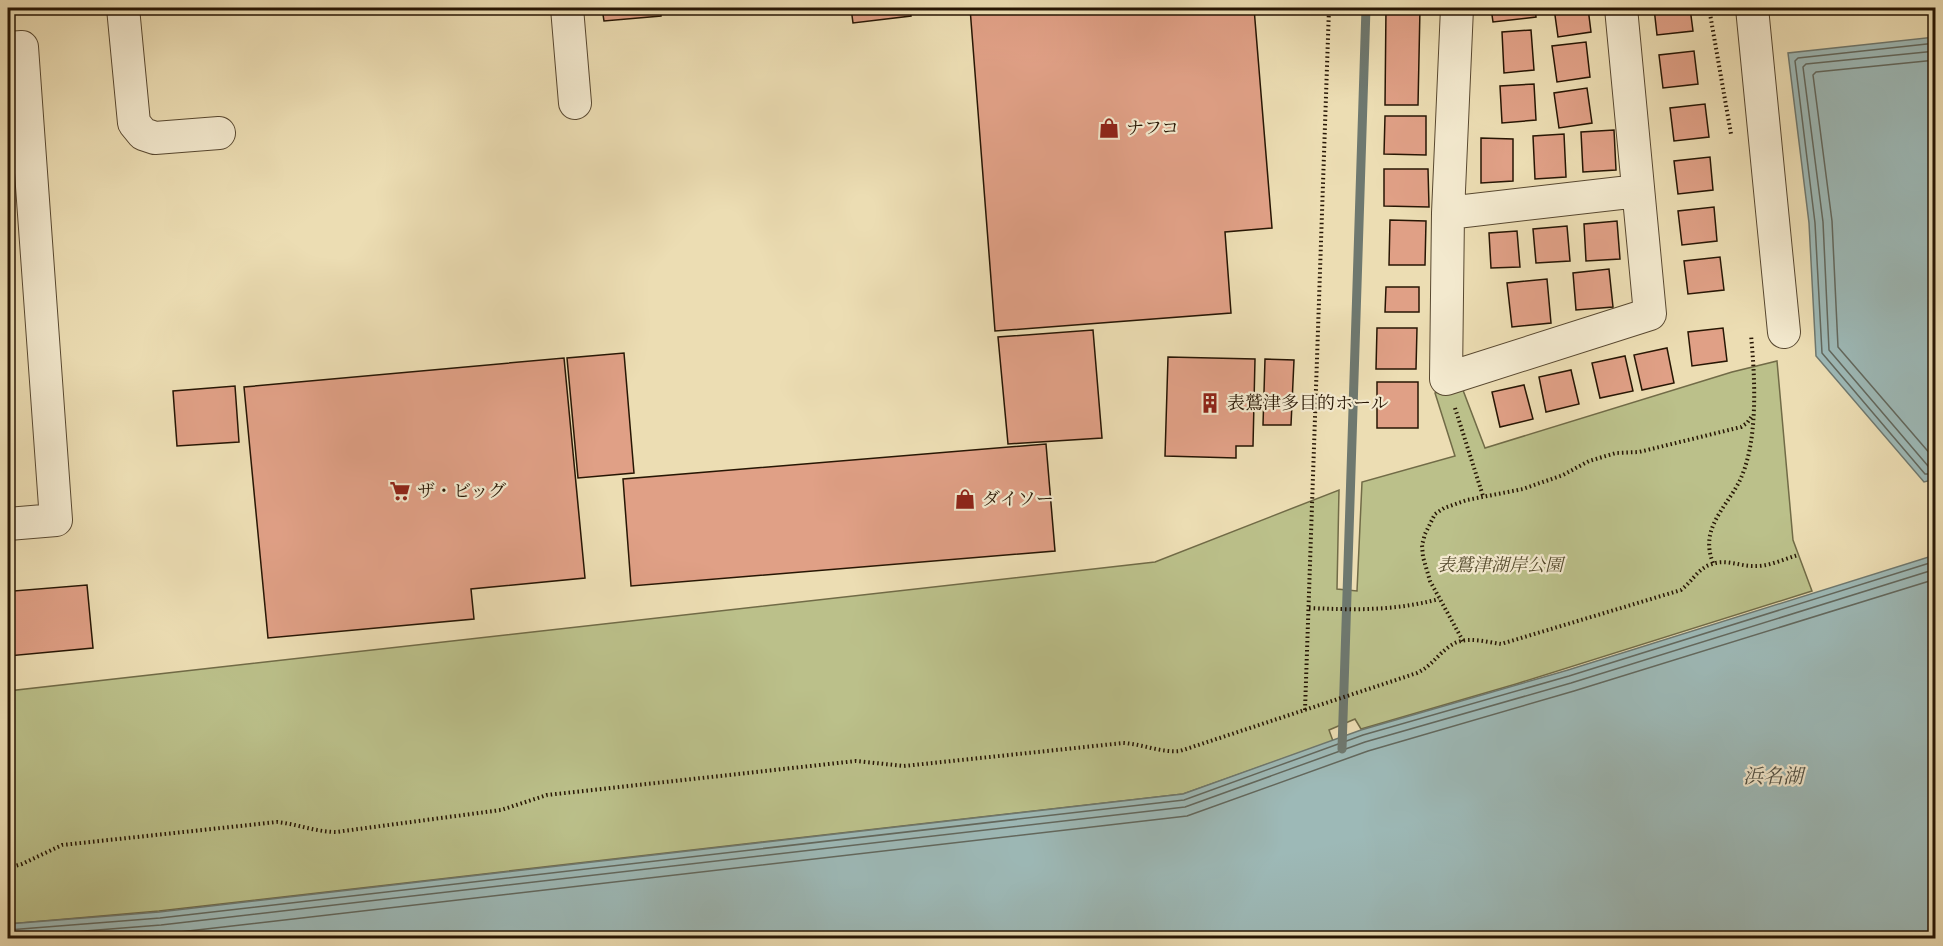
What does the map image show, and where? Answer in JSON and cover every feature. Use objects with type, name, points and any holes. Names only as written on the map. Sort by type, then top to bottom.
[{"type":"street","points":[[123,8],[134,123],[143,134],[156,138],[219,133]]},
{"type":"street","points":[[567,8],[575,103]]},
{"type":"street","points":[[1457,8],[1448,213],[1446,379],[1650,314],[1621,8]]},
{"type":"street","points":[[1752,8],[1784,332]]},
{"type":"street","points":[[8,48],[22,47],[56,520],[8,524]]},
{"type":"street","points":[[1448,213],[1638,191]]},
{"type":"path","points":[[1305,710],[1329,8]]},
{"type":"path","points":[[1709,8],[1732,145]]},
{"type":"path","points":[[1713,563],[1708,545],[1711,529],[1738,483],[1746,462],[1753,412],[1754,360],[1750,326]]},
{"type":"path","points":[[1446,379],[1483,496]]},
{"type":"path","points":[[1463,641],[1430,581],[1423,557],[1422,545],[1428,524],[1435,514],[1443,508],[1483,496],[1523,489],[1563,475],[1589,461],[1616,453],[1639,452],[1741,427],[1747,423],[1753,412]]},
{"type":"path","points":[[8,868],[22,864],[62,845],[277,822],[336,832],[501,810],[547,795],[856,761],[904,766],[1123,743],[1134,743],[1171,752],[1180,751],[1417,673],[1434,662],[1451,645],[1463,641],[1476,640],[1501,644],[1681,590],[1701,569],[1713,563],[1722,562],[1752,567],[1798,555]]},
{"type":"path","points":[[1308,608],[1386,609],[1439,599]]},
{"type":"green space","name":"表鷲津湖岸公園","points":[[1777,361],[1793,540],[1812,591],[1516,684],[1361,729],[1355,719],[1329,730],[1333,741],[1183,794],[159,911],[8,924],[8,691],[1155,562],[1339,490],[1337,589],[1357,591],[1362,482],[1455,456],[1435,393],[1461,385],[1485,448],[1732,372]]},
{"type":"water","points":[[1935,37],[1936,479],[1924,482],[1816,356],[1809,223],[1788,53]]},
{"type":"water","name":"浜名湖","points":[[1935,555],[1935,938],[8,938],[8,924],[159,912],[1183,794],[1361,730],[1568,670]]},
{"type":"building","points":[[602,8],[661,8],[661,16],[604,21]]},
{"type":"building","points":[[851,8],[910,8],[911,16],[853,23]]},
{"type":"building","points":[[970,8],[1254,8],[1272,228],[1225,232],[1231,313],[995,331]]},
{"type":"building","points":[[1386,8],[1420,8],[1418,105],[1385,105]]},
{"type":"building","points":[[1491,8],[1535,8],[1536,17],[1493,22]]},
{"type":"building","points":[[1554,8],[1588,8],[1591,32],[1558,37]]},
{"type":"building","points":[[1654,8],[1690,8],[1693,31],[1657,35]]},
{"type":"building","points":[[1531,30],[1534,70],[1504,73],[1502,32]]},
{"type":"building","points":[[1586,42],[1590,77],[1557,82],[1552,46]]},
{"type":"building","points":[[1694,51],[1698,84],[1663,88],[1659,55]]},
{"type":"building","points":[[1534,84],[1536,120],[1502,123],[1500,86]]},
{"type":"building","points":[[1587,88],[1592,123],[1559,128],[1554,93]]},
{"type":"building","points":[[1705,104],[1709,137],[1674,141],[1670,108]]},
{"type":"building","points":[[1385,116],[1426,116],[1426,155],[1384,154]]},
{"type":"building","points":[[1614,130],[1616,170],[1583,172],[1581,132]]},
{"type":"building","points":[[1564,134],[1566,177],[1535,179],[1533,136]]},
{"type":"building","points":[[1481,138],[1513,139],[1513,181],[1481,183]]},
{"type":"building","points":[[1710,157],[1713,190],[1678,194],[1674,161]]},
{"type":"building","points":[[1384,169],[1428,169],[1429,207],[1384,206]]},
{"type":"building","points":[[1714,207],[1717,241],[1682,245],[1678,211]]},
{"type":"building","points":[[1390,220],[1426,221],[1425,265],[1389,265]]},
{"type":"building","points":[[1617,221],[1620,259],[1586,261],[1584,224]]},
{"type":"building","points":[[1567,226],[1570,261],[1536,263],[1533,229]]},
{"type":"building","points":[[1517,231],[1520,267],[1491,268],[1489,233]]},
{"type":"building","points":[[1720,257],[1724,290],[1688,294],[1684,261]]},
{"type":"building","points":[[1609,269],[1613,307],[1576,310],[1573,273]]},
{"type":"building","points":[[1547,279],[1551,323],[1512,327],[1507,283]]},
{"type":"building","points":[[1386,287],[1419,287],[1419,312],[1385,312]]},
{"type":"building","points":[[1377,328],[1417,328],[1416,369],[1376,369]]},
{"type":"building","points":[[1723,328],[1727,361],[1692,366],[1688,332]]},
{"type":"building","points":[[1093,330],[1102,438],[1008,444],[998,337]]},
{"type":"building","points":[[1667,348],[1674,383],[1642,390],[1634,355]]},
{"type":"building","points":[[624,353],[634,473],[578,478],[567,358]]},
{"type":"building","points":[[1625,356],[1633,391],[1600,398],[1592,363]]},
{"type":"building","name":"表鷲津多目的ホール","points":[[1168,357],[1255,359],[1253,446],[1236,446],[1236,458],[1165,456]]},
{"type":"building","points":[[564,358],[585,578],[471,589],[474,619],[268,638],[244,387]]},
{"type":"building","points":[[1265,359],[1294,360],[1291,425],[1263,425]]},
{"type":"building","points":[[1571,370],[1579,404],[1546,412],[1539,377]]},
{"type":"building","points":[[1377,382],[1418,382],[1418,428],[1377,428]]},
{"type":"building","points":[[1524,385],[1533,419],[1500,427],[1492,392]]},
{"type":"building","points":[[235,386],[239,442],[177,446],[173,391]]},
{"type":"building","points":[[1046,444],[1055,551],[631,586],[623,479]]},
{"type":"building","points":[[8,585],[14,585],[14,591],[87,585],[93,648],[8,656]]},
{"type":"waterway","points":[[1342,749],[1366,8]]},
{"type":"place","name":"ナフコ","points":[[1109,128]]},
{"type":"place","name":"表鷲津多目的ホール","points":[[1210,403]]},
{"type":"place","name":"ザ・ビッグ","points":[[400,491]]},
{"type":"place","name":"ダイソー","points":[[965,499]]}]
